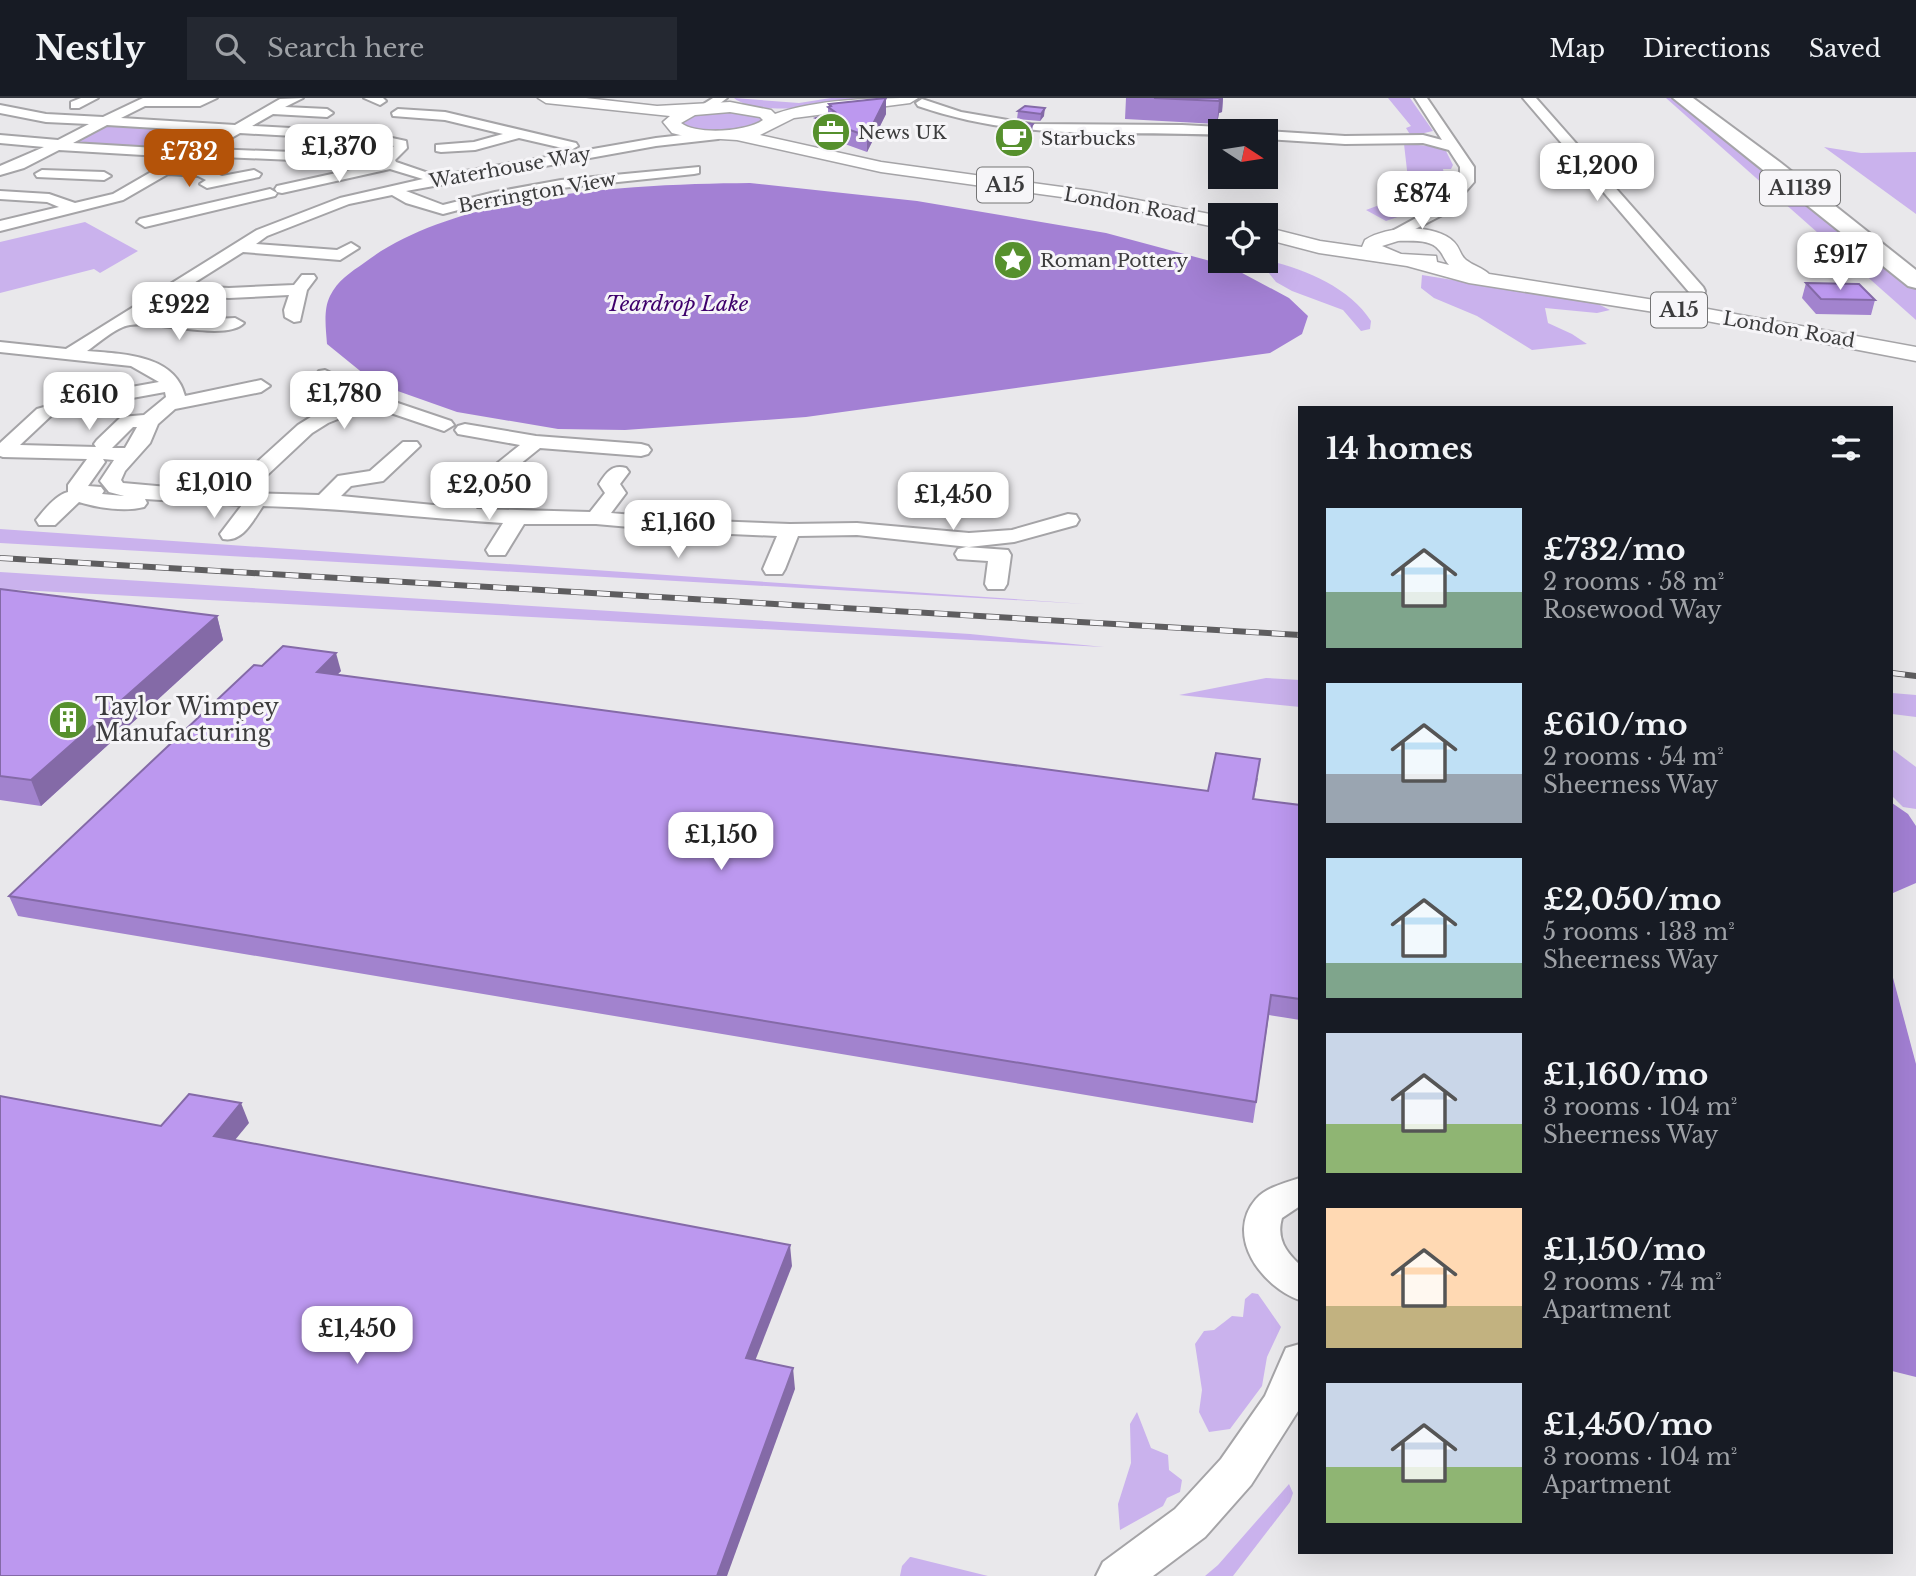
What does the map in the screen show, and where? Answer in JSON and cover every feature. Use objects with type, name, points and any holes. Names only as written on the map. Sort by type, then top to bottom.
[{"type":"highway","name":"A1139","points":[[1682,98],[1774,167],[1916,281]]},
{"type":"highway","name":"A1139","points":[[1696,98],[1916,267]]},
{"type":"main road","points":[[546,98],[622,107],[698,110],[806,109],[886,100],[920,100]]},
{"type":"main road","points":[[622,107],[658,116],[675,126],[726,135],[770,123],[791,114],[886,100]]},
{"type":"main road","name":"London Road","points":[[749,109],[765,113],[776,138],[791,147]]},
{"type":"main road","points":[[675,126],[698,110]]},
{"type":"main road","name":"London Road","points":[[726,135],[881,167],[1091,196],[1208,220]]},
{"type":"main road","name":"London Road","points":[[1386,237],[1330,241],[1265,233],[1319,247],[1400,259],[1495,281],[1686,311],[1916,354]]},
{"type":"main road","points":[[1386,237],[1372,244],[1372,248],[1400,259]]},
{"type":"main road","name":"A15","points":[[1386,237],[1425,237],[1449,248],[1442,258],[1400,259]]},
{"type":"main road","name":"London Road","points":[[1449,248],[1460,264],[1495,281]]},
{"type":"street","points":[[0,99],[14,98]]},
{"type":"street","points":[[75,105],[92,98]]},
{"type":"street","points":[[0,226],[124,194],[235,129],[297,98]]},
{"type":"street","points":[[698,110],[721,98]]},
{"type":"street","points":[[727,98],[749,109]]},
{"type":"street","points":[[1386,237],[1443,209],[1467,182],[1467,167],[1420,98]]},
{"type":"street","points":[[1530,98],[1697,291],[1696,306],[1686,311]]},
{"type":"street","points":[[0,171],[150,99],[203,103]]},
{"type":"street","points":[[419,100],[409,103],[392,115],[456,115],[517,134],[572,146]]},
{"type":"street","points":[[920,100],[962,118],[1022,128],[1208,131]]},
{"type":"street","points":[[0,109],[22,116],[364,136],[398,142],[412,139]]},
{"type":"street","points":[[271,110],[331,112]]},
{"type":"street","points":[[430,131],[456,115]]},
{"type":"street","points":[[0,122],[22,116]]},
{"type":"street","points":[[1278,136],[1345,140],[1423,139],[1435,137],[1439,125]]},
{"type":"street","name":"Waterhouse Way","points":[[656,142],[675,126]]},
{"type":"street","points":[[441,148],[493,143],[517,134]]},
{"type":"street","name":"Waterhouse Way","points":[[70,354],[262,233],[306,214],[392,189],[433,181],[656,142],[726,135]]},
{"type":"street","points":[[1423,139],[1455,149]]},
{"type":"street","points":[[2,140],[193,153],[293,156],[305,159]]},
{"type":"street","points":[[390,165],[388,159],[400,148],[398,142]]},
{"type":"street","points":[[163,170],[200,172],[214,183],[320,157]]},
{"type":"street","points":[[145,222],[329,177],[390,165],[426,176],[433,181]]},
{"type":"street","name":"Berrington View","points":[[392,189],[411,200],[443,210],[495,196],[561,184],[689,169]]},
{"type":"street","points":[[42,174],[104,176]]},
{"type":"street","points":[[37,198],[78,176]]},
{"type":"street","points":[[5,194],[56,200],[73,208]]},
{"type":"street","points":[[124,194],[146,196]]},
{"type":"street","points":[[160,203],[175,215]]},
{"type":"street","points":[[1443,209],[1440,228],[1449,248]]},
{"type":"street","points":[[239,247],[345,252],[307,281],[292,310],[294,317]]},
{"type":"street","points":[[171,290],[229,293],[307,281]]},
{"type":"street","points":[[125,319],[195,325],[235,323]]},
{"type":"street","points":[[0,346],[135,361],[155,370],[155,417],[135,459],[110,481],[113,485]]},
{"type":"street","points":[[325,375],[370,400],[443,425]]},
{"type":"street","points":[[79,495],[78,485],[100,453],[155,417],[261,386]]},
{"type":"street","points":[[231,534],[240,497],[305,429],[321,419],[370,400]]},
{"type":"street","points":[[83,401],[155,417]]},
{"type":"street","points":[[1,452],[44,413]]},
{"type":"street","points":[[465,430],[587,448],[641,450]]},
{"type":"street","points":[[464,519],[492,477],[536,442]]},
{"type":"street","points":[[410,446],[376,477],[345,480],[300,514],[381,513],[464,519],[596,517],[635,528],[857,529],[1000,555],[996,584]]},
{"type":"street","points":[[1,452],[135,459]]},
{"type":"street","points":[[596,517],[616,493],[609,484],[619,472]]},
{"type":"street","points":[[47,520],[69,498],[113,485],[137,492],[317,501]]},
{"type":"street","points":[[163,486],[240,497]]},
{"type":"street","points":[[79,495],[95,500],[204,508]]},
{"type":"street","points":[[527,517],[635,528],[727,543]]},
{"type":"street","points":[[497,550],[527,517]]},
{"type":"street","points":[[837,547],[940,546],[1014,536],[1068,520]]},
{"type":"street","points":[[774,569],[790,530]]},
{"type":"street","points":[[1298,1193],[1278,1201],[1270,1210],[1261,1231],[1265,1252],[1274,1266],[1298,1284]]},
{"type":"street","points":[[1118,1576],[1190,1523],[1236,1472],[1281,1405],[1298,1365]]},
{"type":"shaded area","points":[[734,98],[799,103],[831,98],[880,98],[783,109],[763,108]]},
{"type":"shaded area","points":[[1388,98],[1410,98],[1433,131],[1411,136],[1406,128],[1411,126]]},
{"type":"shaded area","points":[[1666,98],[1676,98],[1916,287],[1916,320]]},
{"type":"shaded area","points":[[725,110],[762,117],[763,121],[746,130],[735,132],[713,132],[684,126],[682,122],[690,115]]},
{"type":"shaded area","points":[[108,125],[221,132],[189,150],[68,145]]},
{"type":"shaded area","points":[[1404,144],[1444,147],[1453,165],[1451,169],[1443,169],[1444,174],[1449,177],[1451,187],[1429,204],[1386,221],[1366,210],[1398,198],[1412,189],[1408,179]]},
{"type":"shaded area","points":[[1824,147],[1861,153],[1916,152],[1916,214]]},
{"type":"shaded area","points":[[85,222],[138,251],[100,273],[94,269],[0,293],[0,242]]},
{"type":"shaded area","points":[[1278,263],[1324,281],[1362,309],[1371,321],[1370,329],[1361,331],[1343,310],[1292,291],[1276,282],[1269,273],[1278,273]]},
{"type":"shaded area","points":[[1422,275],[1596,303],[1610,310],[1597,313],[1545,308],[1548,323],[1587,344],[1532,350],[1477,316],[1434,298],[1421,288]]},
{"type":"shaded area","points":[[0,529],[1085,604],[0,543]]},
{"type":"shaded area","points":[[0,572],[970,634],[1104,647],[0,589]]},
{"type":"shaded area","points":[[1266,678],[1298,680],[1298,707],[1179,695]]},
{"type":"shaded area","points":[[1893,693],[1916,695],[1916,717],[1893,714]]},
{"type":"shaded area","points":[[1893,750],[1916,767],[1916,809],[1903,807],[1893,797]]},
{"type":"shaded area","points":[[1252,1293],[1258,1294],[1281,1327],[1267,1357],[1262,1386],[1230,1429],[1209,1432],[1199,1412],[1202,1390],[1195,1344],[1204,1331],[1214,1330],[1232,1316],[1243,1317],[1245,1299]]},
{"type":"shaded area","points":[[1137,1412],[1151,1448],[1168,1455],[1169,1470],[1182,1480],[1180,1492],[1167,1498],[1163,1506],[1120,1530],[1118,1504],[1131,1463],[1130,1424]]},
{"type":"shaded area","points":[[1289,1484],[1293,1493],[1290,1502],[1233,1576],[1205,1576],[1218,1565]]},
{"type":"shaded area","points":[[910,1557],[988,1576],[900,1576],[902,1566]]},
{"type":"water","name":"Teardrop Lake","points":[[750,183],[917,201],[1106,233],[1208,260],[1208,273],[1242,273],[1289,298],[1308,316],[1302,334],[1270,353],[806,417],[625,430],[558,429],[457,412],[375,383],[327,344],[326,307],[340,281],[403,239],[448,221],[497,207],[549,197],[602,190]]},
{"type":"water","points":[[1893,804],[1908,814],[1916,826],[1916,883],[1893,893]]},
{"type":"water","points":[[1893,978],[1916,1064],[1916,1377],[1893,1371]]},
{"type":"building","points":[[886,98],[867,136],[816,118],[835,112],[828,107],[831,106],[829,104]]},
{"type":"building","points":[[1154,98],[1220,98],[1219,101]]},
{"type":"building","points":[[1025,106],[1045,108],[1041,114],[1018,111]]},
{"type":"building","points":[[1007,121],[1033,124],[1026,133],[999,132]]},
{"type":"building","points":[[1806,283],[1859,284],[1875,300],[1821,299]]},
{"type":"building","name":"Taylor Wimpey Manufacturing","points":[[0,589],[217,616],[31,780],[0,776]]},
{"type":"building","points":[[283,646],[336,653],[317,672],[1208,791],[1216,753],[1260,759],[1253,799],[1298,805],[1298,999],[1271,995],[1256,1102],[9,896],[254,665],[262,666]]},
{"type":"building","points":[[189,1094],[241,1103],[214,1136],[790,1245],[746,1358],[793,1368],[717,1576],[0,1576],[0,1096],[161,1126]]},
{"type":"railway","points":[[0,558],[1298,635]]},
{"type":"railway","points":[[1893,673],[1916,676]]},
{"type":"place","name":"News UK","points":[[831,132]]},
{"type":"place","name":"Starbucks","points":[[1014,138]]},
{"type":"place","name":"Roman Pottery","points":[[1013,260]]},
{"type":"place","name":"Taylor Wimpey Manufacturing","points":[[68,720]]}]
